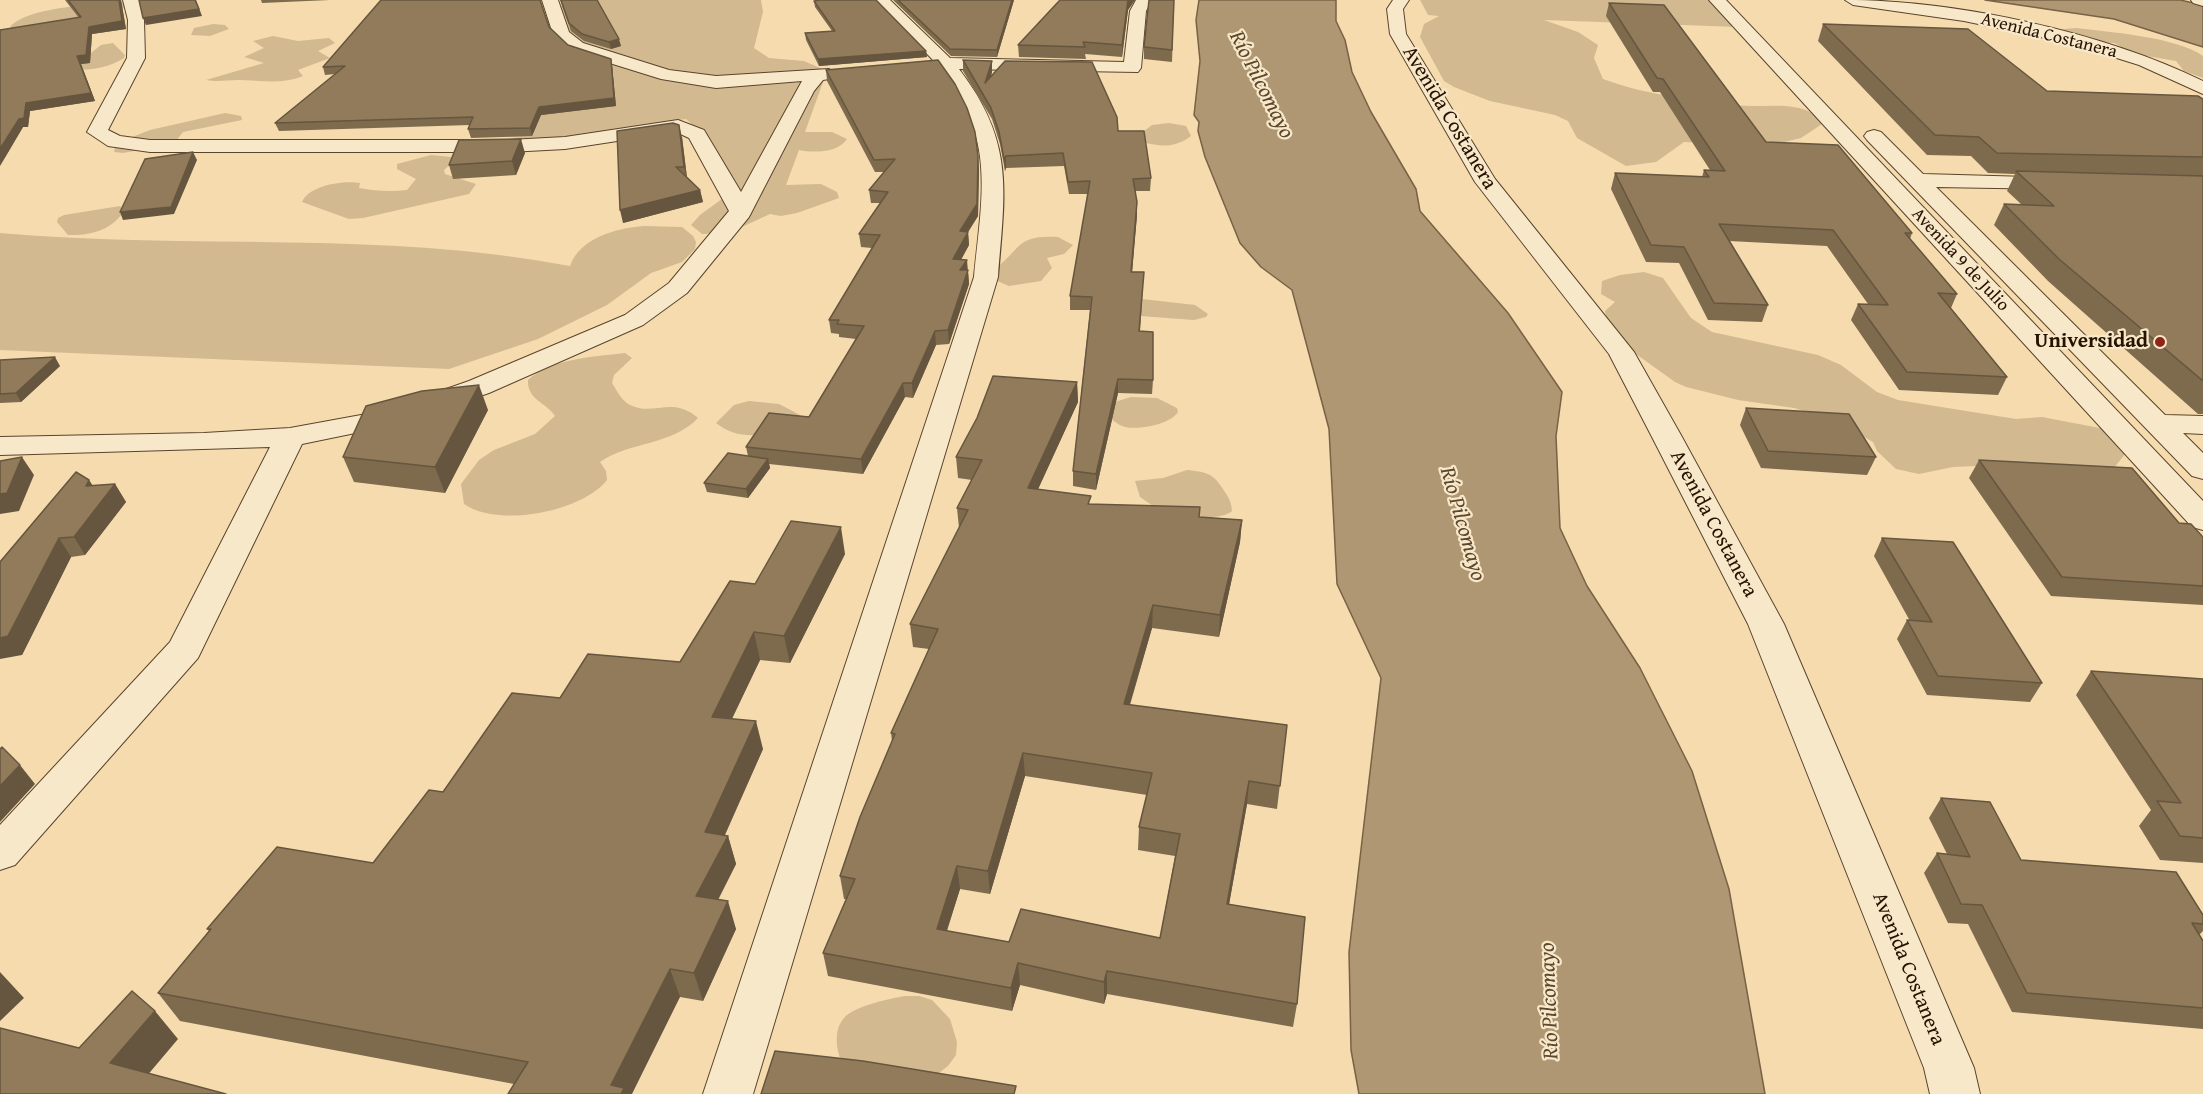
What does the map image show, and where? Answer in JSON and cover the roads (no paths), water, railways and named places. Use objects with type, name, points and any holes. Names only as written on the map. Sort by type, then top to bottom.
[{"type":"street","points":[[131,0],[136,20],[136,58],[98,132],[115,142],[150,146],[509,146],[565,143],[678,126],[697,134],[741,212]]},
{"type":"street","points":[[550,0],[561,34],[577,47],[667,75],[716,82],[853,72]]},
{"type":"street","points":[[728,1094],[986,277],[993,166],[983,122],[880,0]]},
{"type":"street","points":[[935,64],[1132,68],[1138,11],[1144,0]]},
{"type":"street","name":"Avenida Costanera","points":[[1401,0],[1395,9],[1398,34],[1486,182],[1621,352],[1766,624],[1949,1068],[1955,1094]]},
{"type":"street","name":"Avenida 9 de Julio","points":[[1716,0],[2203,520]]},
{"type":"street","name":"Avenida 9 de Julio","points":[[1740,0],[2203,470]]},
{"type":"street","name":"Avenida Costanera","points":[[1853,0],[2009,24],[2083,42],[2146,61],[2203,88]]},
{"type":"street","points":[[0,446],[204,442],[290,437],[389,418],[468,391],[634,320],[678,288],[741,212],[805,90],[817,75]]},
{"type":"street","points":[[1917,180],[2072,184]]},
{"type":"street","points":[[1985,286],[2023,288]]},
{"type":"street","points":[[2156,423],[2203,425]]},
{"type":"street","points":[[0,853],[185,649],[290,437]]},
{"type":"water","name":"Río Pilcomayo","points":[[1199,0],[1336,0],[1336,21],[1345,40],[1352,72],[1371,112],[1416,189],[1420,211],[1508,313],[1562,392],[1556,436],[1560,528],[1587,586],[1640,668],[1692,771],[1729,889],[1765,1094],[1359,1094],[1351,1050],[1349,952],[1381,678],[1337,584],[1329,429],[1292,290],[1261,267],[1240,243],[1205,157],[1198,131],[1199,122],[1194,115],[1200,61],[1196,20]]},
{"type":"water","points":[[1985,0],[2180,0],[2203,5],[2203,47],[2114,19]]},
{"type":"place","name":"Universidad","points":[[2160,342]]}]
